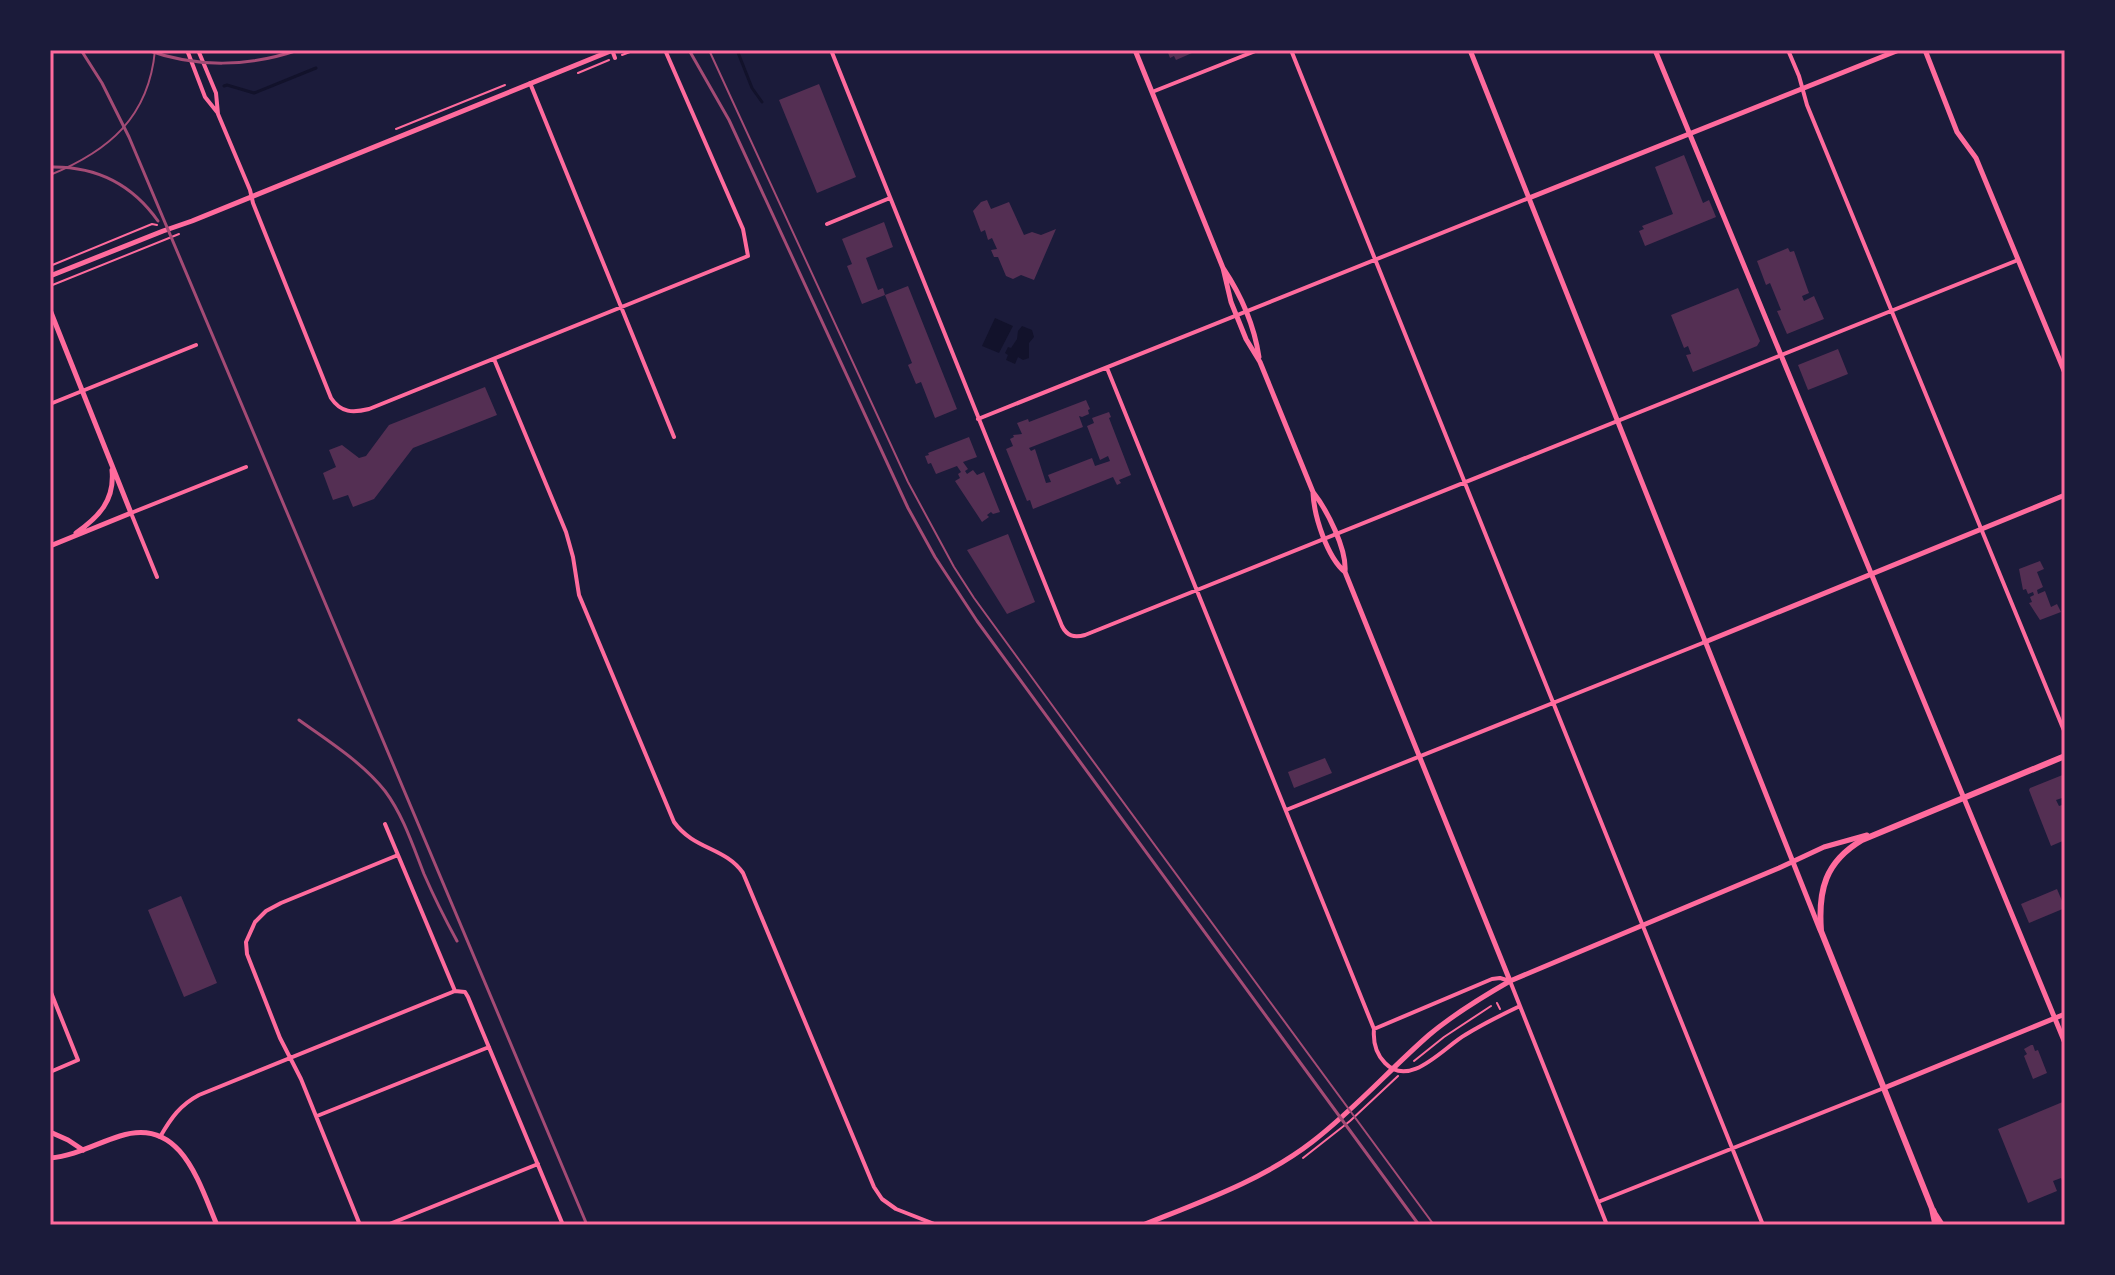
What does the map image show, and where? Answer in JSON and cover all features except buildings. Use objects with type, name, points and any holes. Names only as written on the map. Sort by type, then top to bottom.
[{"type":"highway","points":[[1933,1211],[1936,1225]]},
{"type":"main road","points":[[1942,1225],[1933,1211],[1821,931],[1821,894],[1830,870],[1844,852],[1875,833],[2065,756]]},
{"type":"street","points":[[187,50],[205,97],[218,114],[252,196],[331,398],[345,411],[354,412],[369,409],[748,256],[743,229],[665,50]]},
{"type":"street","points":[[198,50],[216,93],[218,114]]},
{"type":"street","points":[[50,276],[613,50],[615,58]]},
{"type":"street","points":[[831,50],[1062,626],[1070,635],[1085,635],[2018,260]]},
{"type":"street","points":[[1135,50],[1223,268],[1237,290],[1256,335],[1260,362]]},
{"type":"street","points":[[1152,92],[1258,50]]},
{"type":"street","points":[[1291,50],[1763,1225]]},
{"type":"street","points":[[1470,50],[1821,931]]},
{"type":"street","points":[[1655,50],[2065,1043]]},
{"type":"street","points":[[1788,50],[1806,103],[2065,733]]},
{"type":"street","points":[[978,419],[1899,50]]},
{"type":"street","points":[[1925,50],[1957,132],[1976,158],[2065,373]]},
{"type":"street","points":[[530,83],[674,437]]},
{"type":"street","points":[[827,224],[890,198]]},
{"type":"street","points":[[1223,268],[1227,293],[1246,339],[1260,362],[1313,492],[1324,505],[1346,560],[1345,572],[1607,1225]]},
{"type":"street","points":[[50,310],[157,577]]},
{"type":"street","points":[[50,404],[196,345]]},
{"type":"street","points":[[494,358],[566,532],[579,595],[674,822],[686,837],[727,857],[743,873],[878,1194],[903,1214],[937,1225]]},
{"type":"street","points":[[1107,368],[1374,1029],[1375,1044],[1383,1061],[1395,1070],[1407,1072],[1419,1068],[1473,1030],[1520,1006]]},
{"type":"street","points":[[67,539],[95,519],[108,501],[112,487],[110,461]]},
{"type":"street","points":[[50,546],[246,467]]},
{"type":"street","points":[[1313,492],[1314,509],[1325,538],[1336,564],[1345,572]]},
{"type":"street","points":[[1286,810],[2065,495]]},
{"type":"street","points":[[385,824],[455,991]]},
{"type":"street","points":[[1143,1225],[1224,1191],[1294,1154],[1339,1120],[1428,1036],[1510,981],[1824,847],[1875,833]]},
{"type":"street","points":[[360,1225],[316,1116],[280,1038],[249,959],[246,942],[252,926],[266,911],[398,855]]},
{"type":"street","points":[[1374,1029],[1492,979],[1510,981]]},
{"type":"street","points":[[50,990],[78,1060],[50,1072]]},
{"type":"street","points":[[160,1137],[185,1103],[207,1092],[455,991],[465,992],[563,1225]]},
{"type":"street","points":[[1598,1202],[2065,1014]]},
{"type":"street","points":[[316,1116],[489,1047]]},
{"type":"street","points":[[50,1132],[83,1150]]},
{"type":"street","points":[[50,1158],[132,1133],[146,1132],[160,1137],[176,1147],[189,1162],[217,1225]]},
{"type":"street","points":[[387,1225],[538,1164]]},
{"type":"path","points":[[575,74],[635,50]]},
{"type":"path","points":[[401,127],[516,83]]},
{"type":"path","points":[[50,266],[152,224],[160,225]]},
{"type":"path","points":[[50,286],[186,231]]},
{"type":"shaded area","points":[[995,318],[1013,326],[999,353],[982,346]]},
{"type":"shaded area","points":[[1022,326],[1032,330],[1034,337],[1029,343],[1029,358],[1023,360],[1018,357],[1015,364],[1006,360],[1008,355],[1005,353],[1017,339]]},
{"type":"waterway","points":[[737,50],[752,88],[762,102]]},
{"type":"waterway","points":[[224,86],[254,93],[316,68]]},
{"type":"tram line","points":[[50,175],[90,155],[122,129],[135,113],[144,94],[155,50]]},
{"type":"tram line","points":[[709,50],[908,482],[954,567],[1434,1225]]},
{"type":"railway","points":[[81,50],[102,83],[129,137],[587,1225]]},
{"type":"railway","points":[[147,50],[184,60],[222,63],[261,60],[298,50]]},
{"type":"railway","points":[[689,50],[729,120],[908,508],[935,557],[977,621],[1419,1225]]},
{"type":"railway","points":[[50,167],[82,170],[111,180],[136,197],[158,221]]},
{"type":"railway","points":[[299,720],[355,761],[385,791],[402,820],[428,883],[457,941]]}]
